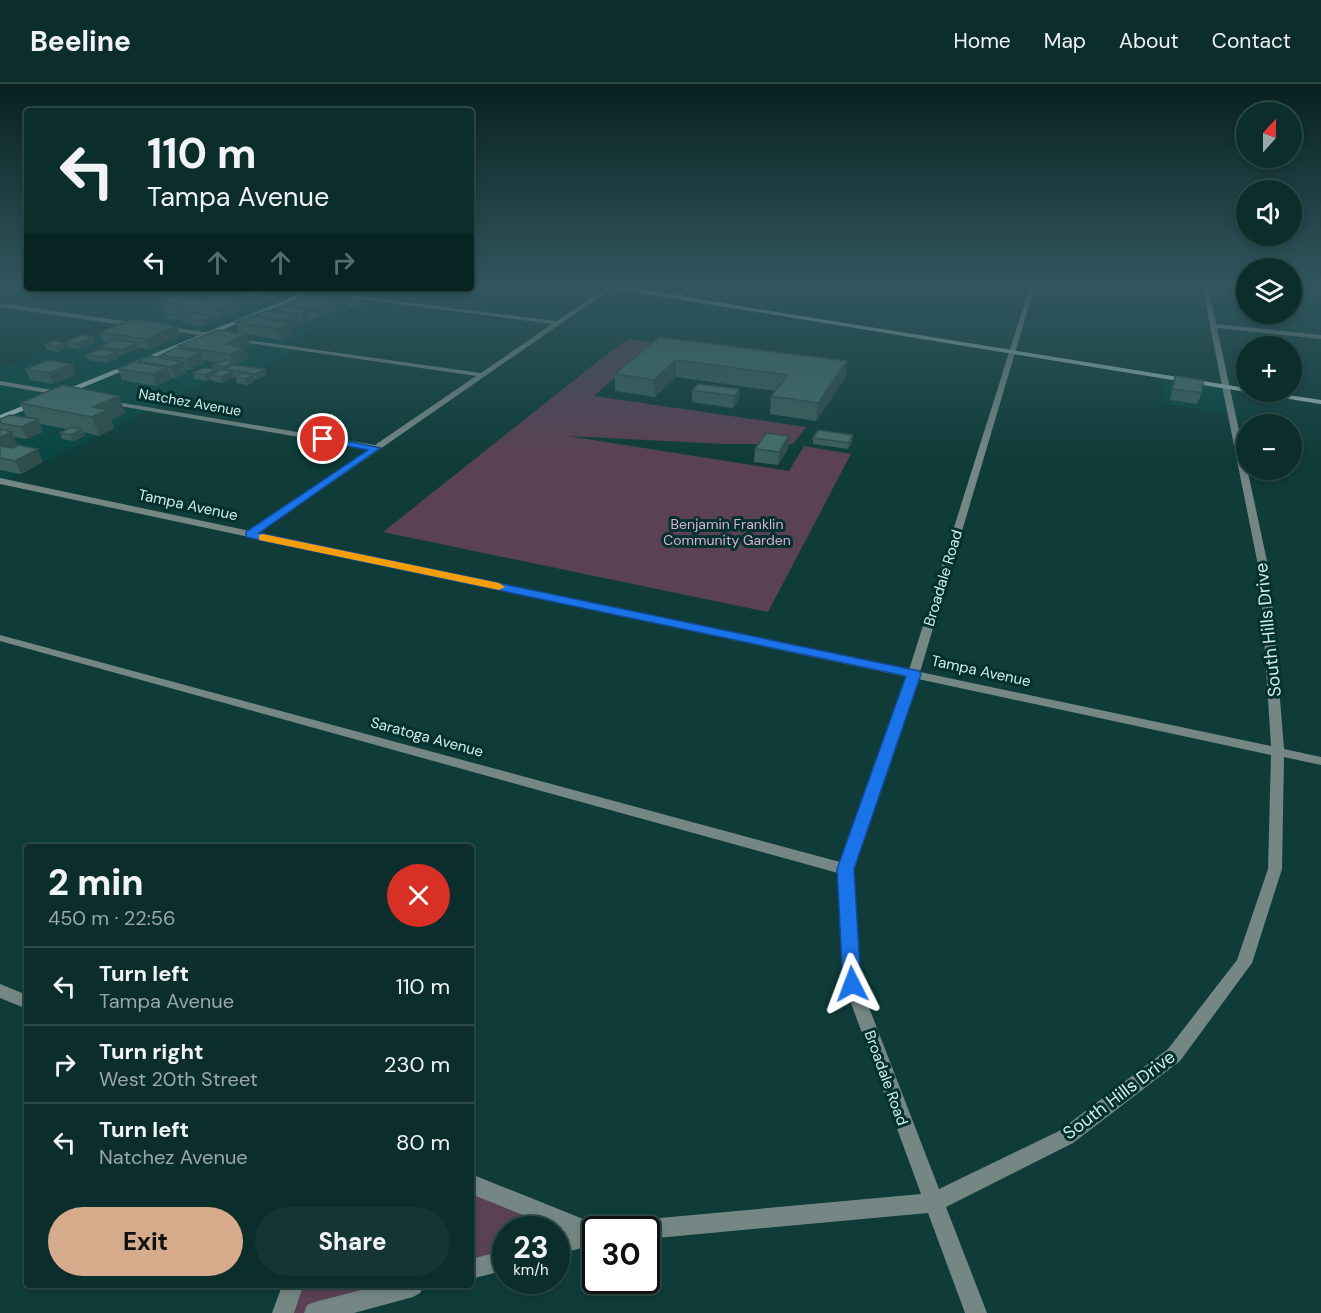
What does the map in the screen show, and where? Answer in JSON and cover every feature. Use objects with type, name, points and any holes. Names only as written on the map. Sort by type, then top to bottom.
[{"type":"street","points":[[0,418],[182,343]]},
{"type":"street","points":[[268,343],[483,375]]},
{"type":"street","points":[[250,535],[528,343]]},
{"type":"street","points":[[966,343],[1236,388]]},
{"type":"street","name":"Broadale Road","points":[[976,1313],[852,984],[845,869],[914,674],[1014,343]]},
{"type":"street","name":"South Hills Drive","points":[[660,1228],[933,1203],[1066,1137],[1174,1055],[1245,963],[1275,869],[1278,751],[1265,575],[1217,343]]},
{"type":"street","points":[[0,383],[76,396]]},
{"type":"street","points":[[1302,399],[1321,402]]},
{"type":"street","name":"Natchez Avenue","points":[[97,400],[376,448]]},
{"type":"street","name":"Tampa Avenue","points":[[0,482],[1321,761]]},
{"type":"street","name":"Saratoga Avenue","points":[[0,638],[845,869]]},
{"type":"street","points":[[0,991],[24,1001]]},
{"type":"street","points":[[474,1185],[582,1229]]},
{"type":"street","points":[[474,1268],[492,1264]]},
{"type":"street","points":[[283,1313],[292,1288]]},
{"type":"street","points":[[315,1313],[406,1288]]},
{"type":"shaded area","points":[[76,343],[286,343],[283,345],[301,348],[242,378],[221,375],[3,482],[0,481],[0,368],[56,346],[67,347]]},
{"type":"shaded area","points":[[1161,376],[1226,386],[1231,413],[1163,404]]},
{"type":"green space","name":"Benjamin Franklin Community Garden","points":[[623,343],[652,343],[594,396],[806,427],[793,444],[724,444],[568,436],[789,471],[804,446],[851,454],[768,612],[383,532]]},
{"type":"green space","points":[[474,1185],[550,1216],[492,1216],[492,1263],[474,1268]]},
{"type":"green space","points":[[570,1224],[582,1229],[582,1238],[570,1241]]},
{"type":"green space","points":[[292,1288],[406,1288],[315,1313],[283,1313]]},
{"type":"building","points":[[47,343],[63,343],[56,346],[45,344]]},
{"type":"building","points":[[107,343],[136,343],[122,350],[99,347]]},
{"type":"building","points":[[184,343],[226,343],[245,348],[230,354],[178,346]]},
{"type":"building","points":[[651,343],[709,343],[847,361],[818,403],[771,396],[788,375],[676,360],[654,380],[615,374]]},
{"type":"building","points":[[175,348],[201,352],[187,359],[161,355]]},
{"type":"building","points":[[99,349],[118,352],[105,357],[86,355]]},
{"type":"building","points":[[150,356],[183,362],[171,367],[138,361]]},
{"type":"building","points":[[49,360],[72,364],[49,373],[26,369]]},
{"type":"building","points":[[225,360],[236,361],[224,367],[212,365]]},
{"type":"building","points":[[133,362],[167,367],[153,374],[118,369]]},
{"type":"building","points":[[233,365],[265,369],[256,374],[224,369]]},
{"type":"building","points":[[204,368],[217,369],[205,375],[193,373]]},
{"type":"building","points":[[221,370],[232,371],[221,377],[210,375]]},
{"type":"building","points":[[242,373],[253,375],[246,379],[235,377]]},
{"type":"building","points":[[1175,376],[1203,380],[1202,393],[1173,389]]},
{"type":"building","points":[[698,384],[740,389],[734,396],[692,390]]},
{"type":"building","points":[[63,385],[119,396],[93,407],[108,410],[92,417],[20,403]]},
{"type":"building","points":[[10,415],[38,419],[22,427],[0,423],[0,419]]},
{"type":"building","points":[[71,427],[82,429],[71,435],[60,433]]},
{"type":"building","points":[[0,429],[12,432],[0,437]]},
{"type":"building","points":[[818,430],[853,435],[849,443],[813,438]]},
{"type":"building","points":[[766,433],[789,436],[779,452],[755,449]]},
{"type":"building","points":[[19,445],[38,449],[15,461],[0,458],[0,446],[12,448]]},
{"type":"slow traffic","points":[[263,537],[499,587]]},
{"type":"route","points":[[323,439],[376,448],[250,535],[914,674],[845,869],[852,984]]}]
